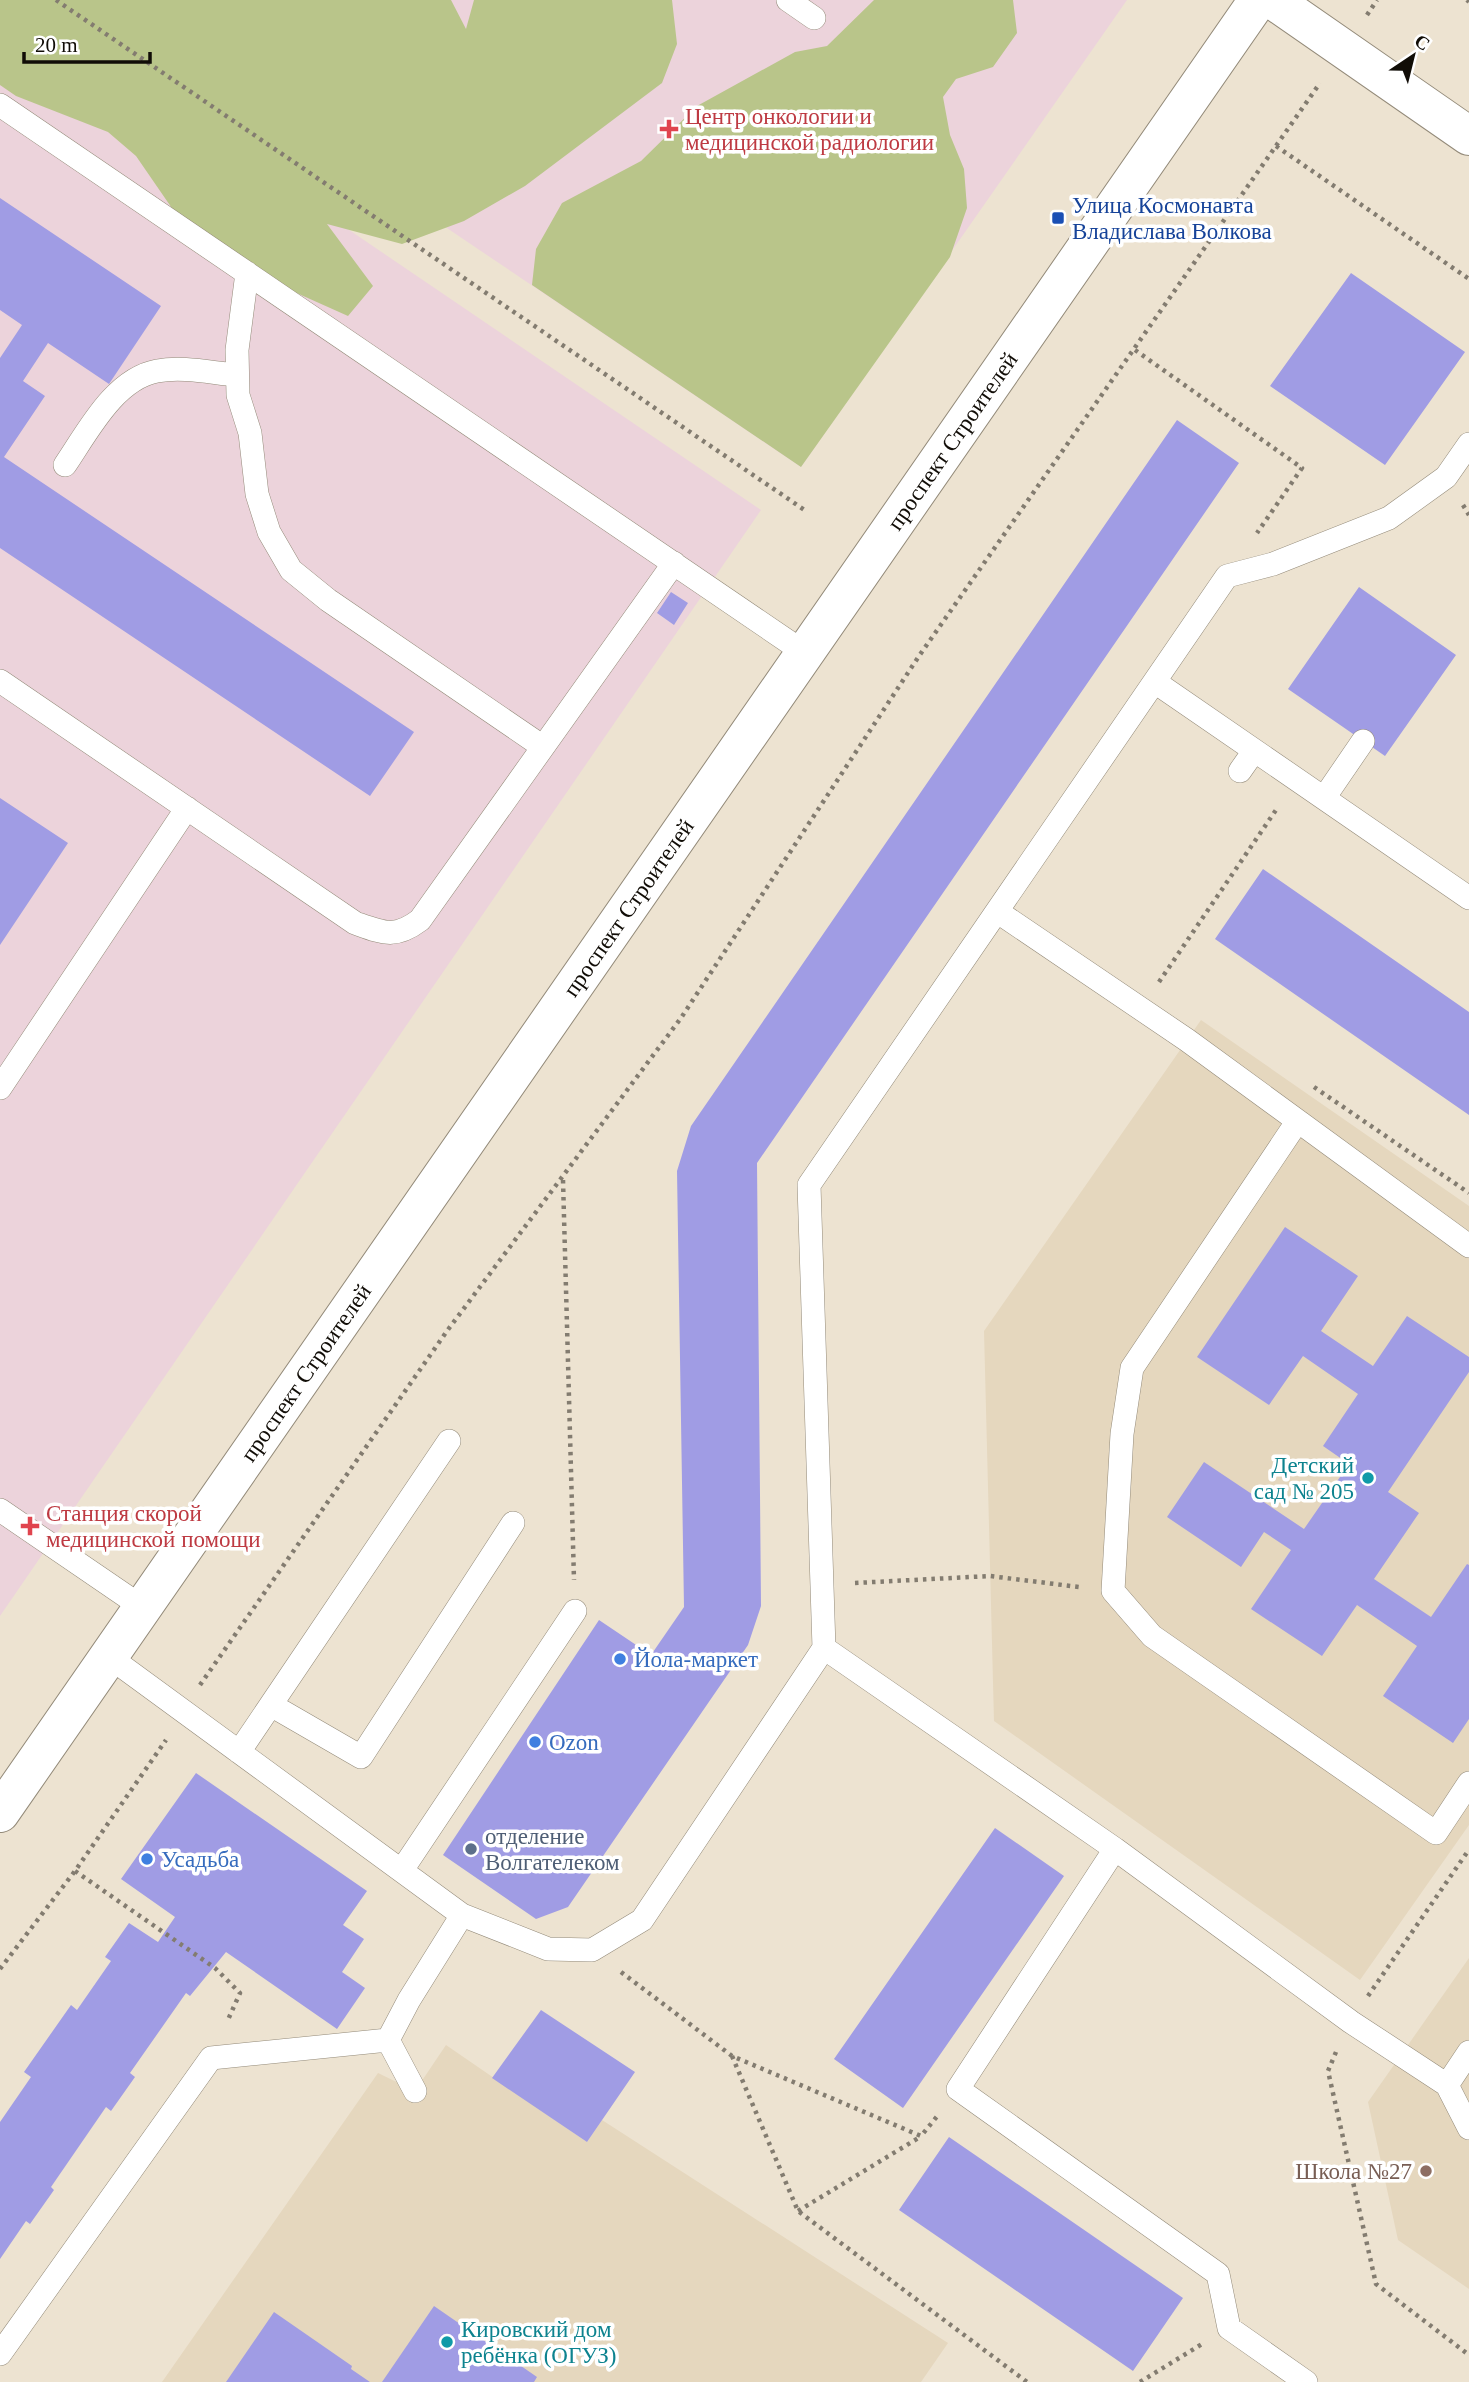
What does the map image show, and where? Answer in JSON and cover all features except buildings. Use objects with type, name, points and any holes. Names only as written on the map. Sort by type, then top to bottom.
[{"type":"main road","name":"проспект Строителей","points":[[0,1813],[1258,0]]},
{"type":"main road","points":[[1273,0],[1469,136]]},
{"type":"lane","points":[[788,0],[814,18]]},
{"type":"lane","points":[[0,105],[805,653]]},
{"type":"lane","points":[[247,273],[237,350],[238,396],[250,433],[257,494],[269,531],[291,570],[328,600],[543,747]]},
{"type":"lane","points":[[65,465],[104,408],[128,385],[155,371],[184,370],[237,375]]},
{"type":"lane","points":[[108,1656],[462,1915],[548,1949],[592,1950],[642,1920],[824,1648],[809,1185],[1227,576],[1273,564],[1389,518],[1446,477],[1469,444]]},
{"type":"lane","points":[[0,681],[355,923],[380,932],[403,933],[420,920],[674,563]]},
{"type":"lane","points":[[1156,682],[1469,898]]},
{"type":"lane","points":[[1324,798],[1363,741]]},
{"type":"lane","points":[[1240,771],[1254,751]]},
{"type":"lane","points":[[0,1088],[187,808]]},
{"type":"lane","points":[[998,912],[1187,1040],[1469,1246]]},
{"type":"lane","points":[[1297,1122],[1132,1368],[1122,1434],[1113,1591],[1152,1636],[1436,1833],[1469,1783]]},
{"type":"lane","points":[[239,1752],[449,1441]]},
{"type":"lane","points":[[0,1510],[142,1607]]},
{"type":"lane","points":[[271,1705],[361,1758],[513,1523]]},
{"type":"lane","points":[[402,1870],[575,1611]]},
{"type":"lane","points":[[824,1648],[1115,1849],[1351,2022],[1447,2085],[1469,2128]]},
{"type":"lane","points":[[1115,1849],[958,2090],[1218,2274],[1229,2328],[1306,2382]]},
{"type":"lane","points":[[388,2040],[409,2000],[462,1915]]},
{"type":"lane","points":[[0,2354],[211,2058],[388,2040]]},
{"type":"lane","points":[[388,2040],[415,2091]]},
{"type":"lane","points":[[1447,2085],[1469,2052]]},
{"type":"path","points":[[56,0],[806,510]]},
{"type":"path","points":[[0,1969],[75,1871],[447,1331],[681,1018],[919,656],[1377,0]]},
{"type":"path","points":[[1276,146],[1469,279]]},
{"type":"path","points":[[1135,350],[1302,468],[1227,576]]},
{"type":"path","points":[[1159,982],[1296,780]]},
{"type":"path","points":[[563,1179],[575,1611]]},
{"type":"path","points":[[822,1585],[990,1576],[1113,1591]]},
{"type":"path","points":[[1469,1849],[1351,2022],[1328,2071],[1376,2284],[1469,2355]]},
{"type":"path","points":[[75,1871],[215,1968],[240,1993],[211,2058]]},
{"type":"path","points":[[592,1950],[732,2056],[921,2136]]},
{"type":"path","points":[[732,2056],[799,2211],[1027,2382]]},
{"type":"path","points":[[799,2211],[921,2136],[958,2090]]},
{"type":"path","points":[[1140,2382],[1229,2328]]},
{"type":"shaded area","points":[[0,0],[11,0],[761,510],[0,1616]]},
{"type":"shaded area","name":"Центр онкологии и медицинской радиологии","points":[[109,0],[1127,0],[801,467]]},
{"type":"shaded area","points":[[1201,1020],[1469,1206],[1469,1825],[1360,1980],[994,1721],[984,1331]]},
{"type":"shaded area","name":"Школа №27","points":[[1469,1958],[1469,2289],[1398,2240],[1368,2102]]},
{"type":"shaded area","points":[[446,2045],[587,2142],[602,2120],[948,2343],[921,2382],[162,2382],[378,2073],[415,2091]]},
{"type":"green space","points":[[0,0],[451,0],[466,29],[474,0],[672,0],[677,44],[662,83],[525,186],[464,221],[402,244],[327,224],[373,286],[348,316],[272,282],[178,217],[136,156],[108,132],[16,96],[0,85]]},
{"type":"green space","points":[[874,0],[1013,0],[1017,33],[993,67],[956,79],[943,97],[950,135],[964,169],[967,208],[950,257],[801,467],[532,285],[536,249],[562,203],[641,161],[697,106],[795,52],[827,46]]},
{"type":"place","name":"Центр онкологии и медицинской радиологии","points":[[669,129]]},
{"type":"place","name":"Улица Космонавта Владислава Волкова","points":[[1058,218]]},
{"type":"place","name":"Детский сад № 205","points":[[1368,1478]]},
{"type":"place","name":"Станция скорой медицинской помощи","points":[[30,1526]]},
{"type":"place","name":"Йола-маркет","points":[[620,1659]]},
{"type":"place","name":"Ozon","points":[[535,1742]]},
{"type":"place","name":"отделение Волгателеком","points":[[471,1849]]},
{"type":"place","name":"Усадьба","points":[[147,1859]]},
{"type":"place","name":"Школа №27","points":[[1426,2171]]},
{"type":"place","name":"Кировский дом ребёнка (ОГУЗ)","points":[[447,2342]]}]
